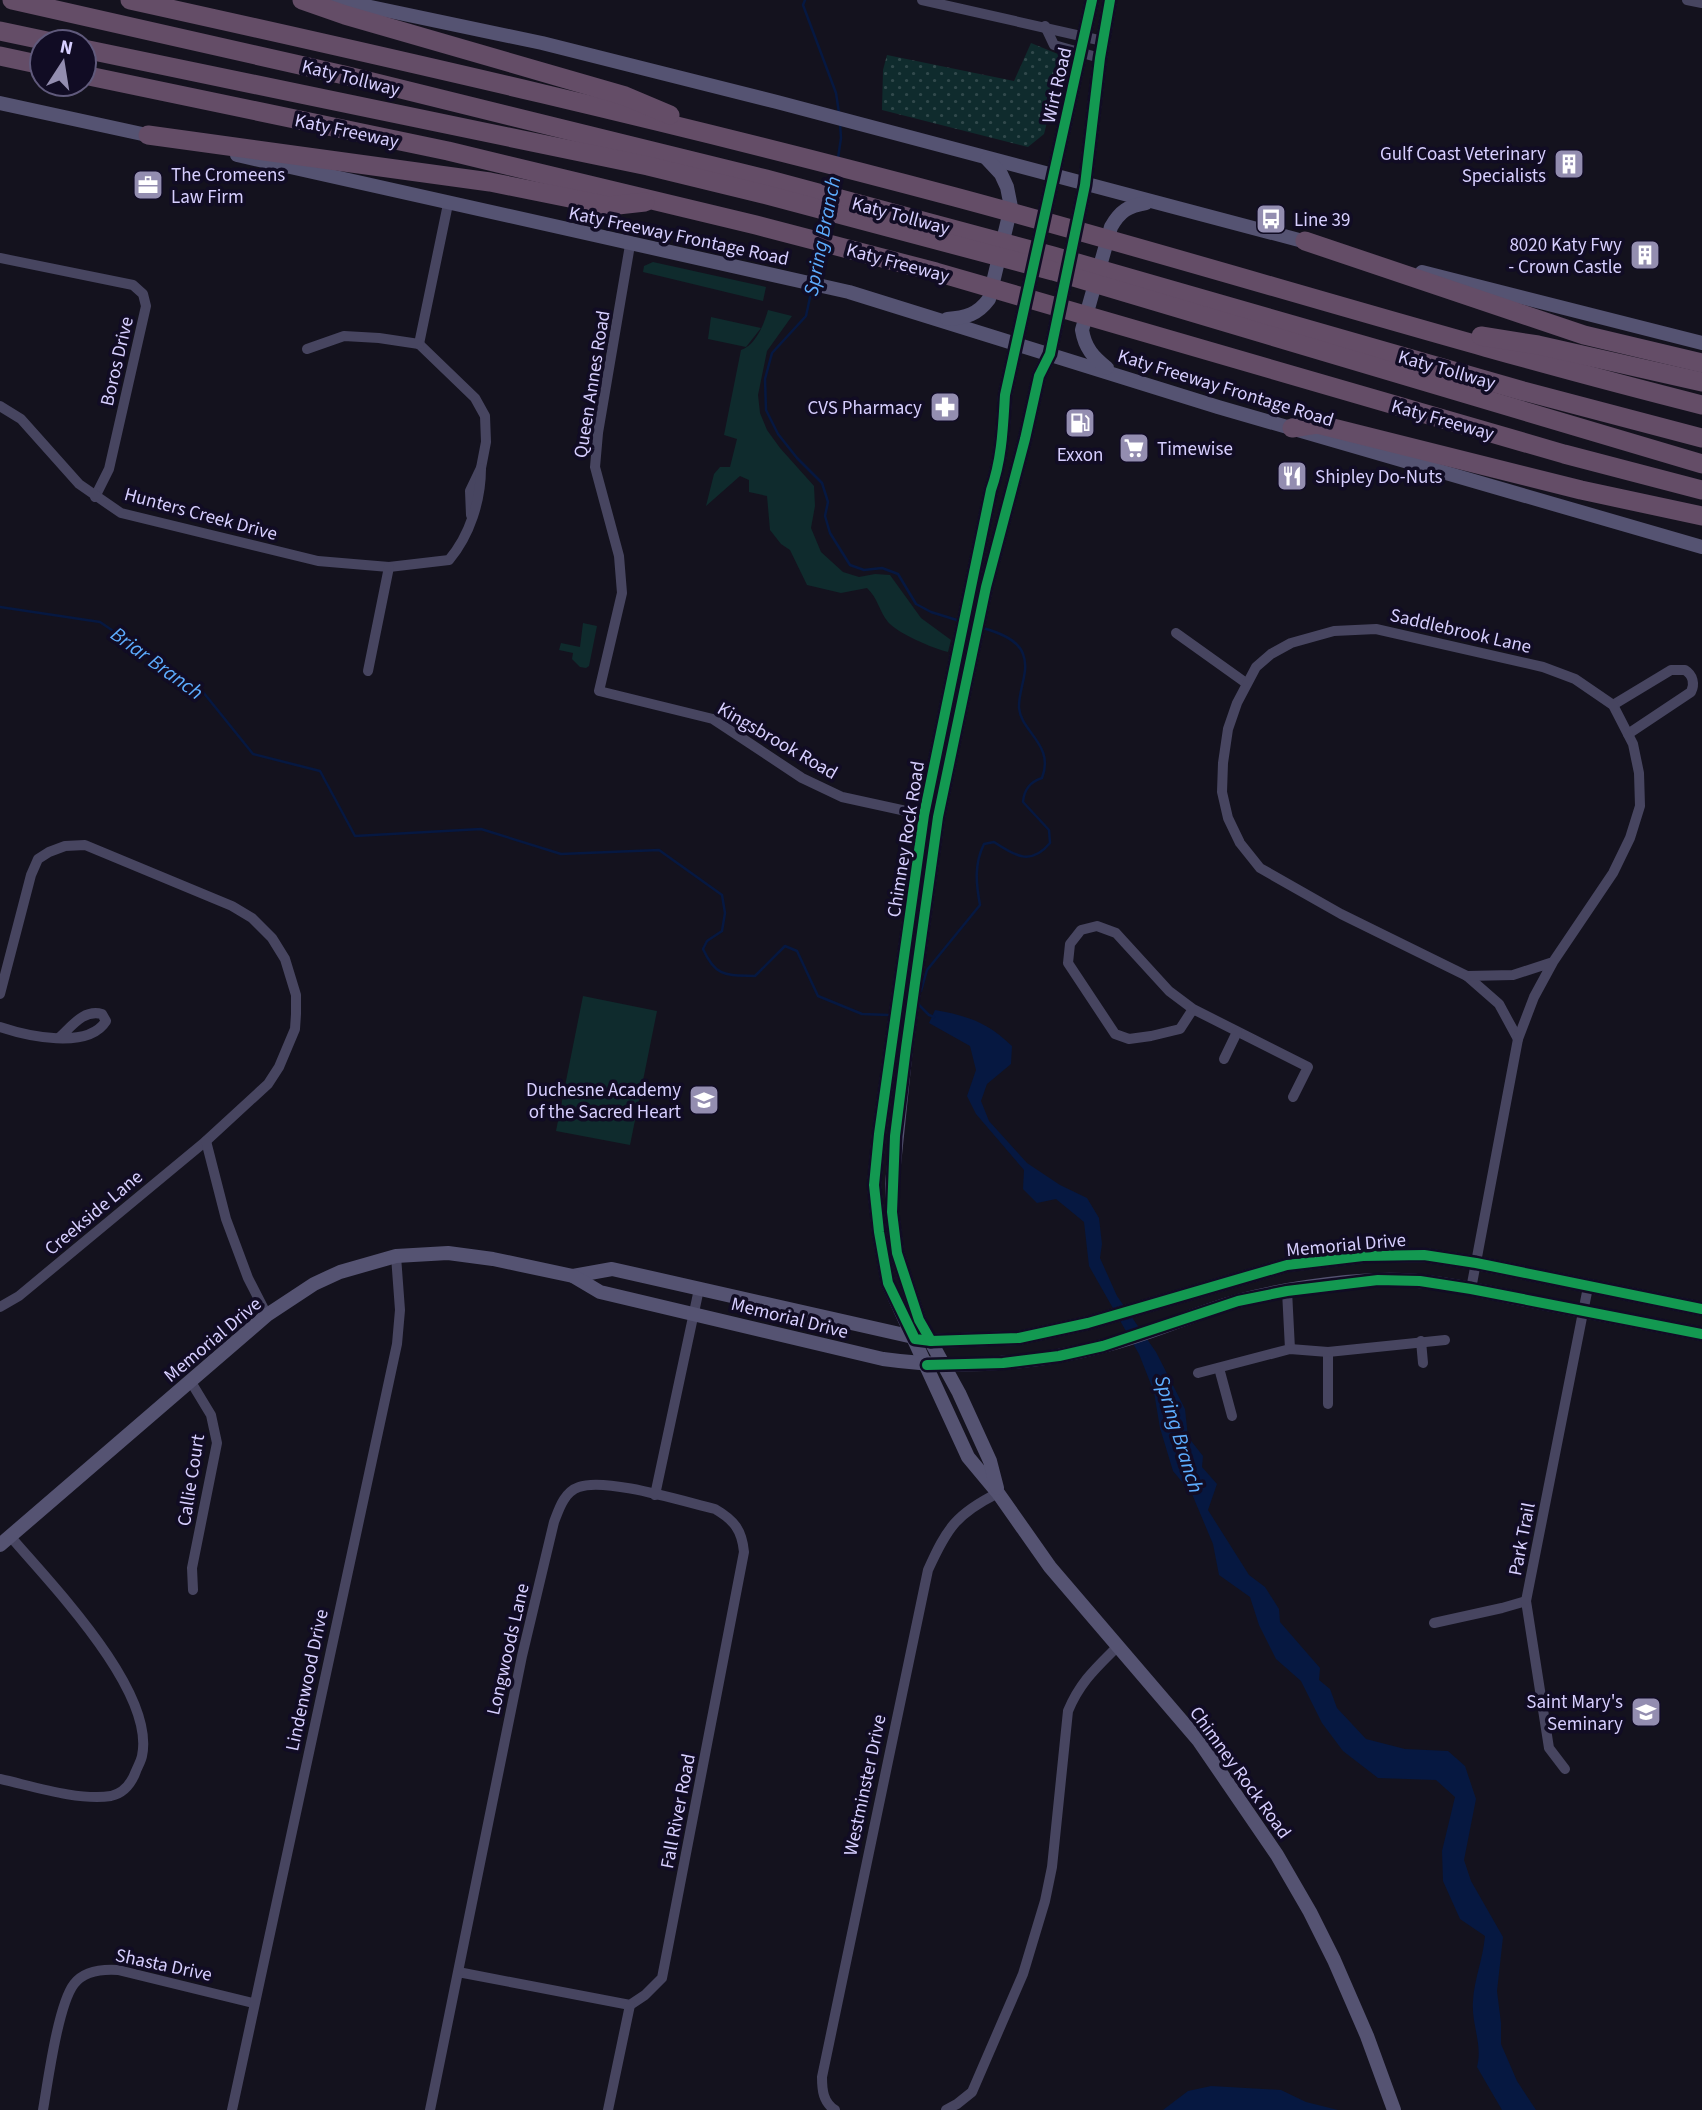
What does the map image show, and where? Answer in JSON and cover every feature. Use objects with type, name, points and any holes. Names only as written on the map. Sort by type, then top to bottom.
[{"type":"highway","name":"Katy Tollway","points":[[12,0],[344,75],[1702,438]]},
{"type":"highway","points":[[130,0],[773,149],[1134,247],[1523,359],[1702,405]]},
{"type":"highway","points":[[302,0],[345,15],[625,96],[719,136]]},
{"type":"highway","points":[[0,30],[28,36]]},
{"type":"highway","name":"Katy Tollway","points":[[98,52],[609,158],[765,187]]},
{"type":"highway","points":[[0,56],[28,62]]},
{"type":"highway","name":"Katy Freeway","points":[[98,78],[448,151],[756,225],[936,272],[1564,454],[1702,490]]},
{"type":"highway","points":[[148,135],[490,182],[609,206],[660,201]]},
{"type":"highway","points":[[1305,241],[1584,335],[1702,363]]},
{"type":"highway","name":"Katy Tollway","points":[[1125,284],[1463,393]]},
{"type":"highway","points":[[1390,321],[1538,345],[1702,382]]},
{"type":"highway","points":[[1463,393],[1702,451]]},
{"type":"highway","points":[[1463,393],[1702,464]]},
{"type":"highway","points":[[1292,428],[1317,424],[1581,490],[1702,516]]},
{"type":"main road","points":[[337,0],[542,43],[777,102],[1085,185],[1702,344]]},
{"type":"main road","name":"Wirt Road","points":[[1017,344],[1092,0]]},
{"type":"main road","name":"Wirt Road","points":[[1050,354],[1085,185],[1100,58],[1110,0]]},
{"type":"main road","name":"Katy Freeway Frontage Road","points":[[0,103],[849,292],[1292,428],[1702,547]]},
{"type":"main road","points":[[939,320],[964,318],[981,311],[989,299],[1011,207],[1004,181],[987,159]]},
{"type":"main road","points":[[1113,373],[1094,358],[1084,344],[1082,330],[1111,227],[1119,212],[1150,202]]},
{"type":"main road","name":"Chimney Rock Road","points":[[1017,344],[1004,395],[1003,436],[997,475],[990,498],[979,586],[931,816],[899,1048],[879,1134],[874,1185],[888,1283],[968,1458],[998,1493],[1050,1567],[1199,1741],[1277,1855],[1335,1960],[1394,2110]]},
{"type":"main road","name":"Chimney Rock Road","points":[[979,586],[1025,439],[1039,376],[1050,354]]},
{"type":"main road","points":[[990,498],[1007,502]]},
{"type":"main road","name":"Chimney Rock Road","points":[[899,1048],[892,1212],[897,1253],[919,1320],[959,1393],[989,1461],[998,1493]]},
{"type":"main road","points":[[879,1134],[895,1136]]},
{"type":"main road","name":"Memorial Drive","points":[[5,1540],[267,1315],[340,1272],[396,1256],[448,1254],[505,1261],[573,1276],[600,1292],[883,1359],[926,1365],[1003,1363],[1059,1356],[1103,1346],[1238,1301],[1287,1291],[1378,1280],[1420,1281],[1471,1289],[1702,1334]]},
{"type":"main road","name":"Memorial Drive","points":[[573,1276],[612,1269],[931,1341],[1019,1338],[1088,1323],[1287,1265],[1363,1256],[1424,1255],[1476,1263],[1702,1309]]},
{"type":"street","points":[[922,0],[1103,41]]},
{"type":"street","points":[[1686,0],[1702,3]]},
{"type":"street","points":[[1045,26],[1054,45],[1100,58]]},
{"type":"street","points":[[307,349],[344,336],[419,344],[448,204]]},
{"type":"street","name":"Queen Annes Road","points":[[599,691],[622,593],[619,556],[595,467],[598,433],[630,245]]},
{"type":"street","name":"Boros Drive","points":[[0,258],[133,285],[143,294],[146,306],[109,469],[95,497]]},
{"type":"street","name":"Hunters Creek Drive","points":[[0,406],[21,419],[79,484],[121,513],[305,558],[389,567],[449,560],[462,545],[481,493],[481,468],[486,442],[485,416],[475,398],[419,344]]},
{"type":"street","points":[[368,671],[389,567]]},
{"type":"street","name":"Saddlebrook Lane","points":[[1471,1289],[1518,1039],[1534,997],[1553,962],[1613,873],[1630,838],[1640,806],[1639,773],[1633,744],[1613,705],[1575,679],[1543,667],[1376,629],[1334,631],[1291,643],[1271,654],[1256,667],[1246,683],[1228,729],[1222,792],[1228,818],[1240,843],[1260,868],[1291,887],[1467,976],[1499,1004],[1518,1039]]},
{"type":"street","points":[[1176,633],[1246,683]]},
{"type":"street","points":[[1613,705],[1671,670],[1685,670],[1691,676],[1691,692],[1628,734]]},
{"type":"street","name":"Kingsbrook Road","points":[[599,691],[713,719],[802,778],[842,797],[931,816]]},
{"type":"street","name":"Creekside Lane","points":[[0,994],[31,875],[38,859],[59,847],[85,845],[232,906],[251,918],[272,938],[285,959],[296,995],[295,1029],[279,1067],[268,1084],[206,1141],[19,1296],[0,1307]]},
{"type":"street","points":[[1193,1009],[1180,1029],[1151,1037],[1129,1039],[1115,1034],[1068,963],[1070,944],[1081,930],[1097,926],[1116,933],[1170,990],[1193,1009],[1308,1067],[1293,1097]]},
{"type":"street","name":"Saddlebrook Lane","points":[[1467,976],[1513,975],[1553,962]]},
{"type":"street","points":[[0,1027],[42,1038],[60,1037]]},
{"type":"street","points":[[1224,1059],[1237,1032]]},
{"type":"street","points":[[206,1141],[226,1219],[248,1278],[267,1315]]},
{"type":"street","name":"Lindenwood Drive","points":[[232,2110],[397,1344],[400,1310],[396,1256]]},
{"type":"street","name":"Park Trail","points":[[1565,1769],[1549,1748],[1526,1601],[1588,1287]]},
{"type":"street","points":[[655,1495],[699,1289]]},
{"type":"street","points":[[1287,1291],[1290,1349]]},
{"type":"street","points":[[1198,1373],[1290,1349],[1328,1352],[1445,1340]]},
{"type":"street","points":[[1421,1341],[1423,1363]]},
{"type":"street","points":[[1328,1352],[1328,1404]]},
{"type":"street","points":[[1219,1368],[1231,1416]]},
{"type":"street","name":"Callie Court","points":[[191,1382],[211,1416],[218,1443],[192,1568],[192,1590]]},
{"type":"street","name":"Longwoods Lane","points":[[430,2110],[522,1656],[554,1522],[562,1502],[577,1487],[603,1485],[655,1495]]},
{"type":"street","name":"Westminster Drive","points":[[835,2110],[828,2106],[822,2091],[822,2077],[928,1570],[940,1543],[953,1524],[972,1506],[998,1493]]},
{"type":"street","name":"Fall River Road","points":[[630,2005],[662,1978],[744,1552],[743,1538],[729,1517],[715,1509],[655,1495]]},
{"type":"street","points":[[0,1780],[81,1796],[113,1796],[131,1783],[142,1755],[142,1733],[130,1695],[110,1658],[88,1626],[5,1540]]},
{"type":"street","points":[[1434,1623],[1526,1601]]},
{"type":"street","points":[[946,2110],[972,2092],[1023,1974],[1052,1867],[1068,1711],[1085,1679],[1117,1647]]},
{"type":"street","name":"Shasta Drive","points":[[43,2110],[64,2007],[74,1984],[85,1976],[100,1969],[118,1970],[253,2003]]},
{"type":"street","points":[[458,1972],[630,2005],[608,2110]]},
{"type":"green space","points":[[1031,43],[1070,59],[1071,65],[1054,95],[1044,134],[1028,147],[882,110],[883,70],[887,55],[1014,81]]},
{"type":"green space","points":[[653,262],[766,287],[763,301],[643,272],[644,266]]},
{"type":"green space","points":[[768,310],[792,316],[767,351],[758,395],[760,413],[767,430],[780,448],[814,486],[815,506],[811,528],[821,552],[843,572],[859,577],[890,575],[921,618],[951,640],[948,652],[899,631],[885,618],[867,588],[841,593],[807,585],[790,550],[781,544],[770,530],[767,496],[749,492],[749,480],[740,476],[706,506],[714,474],[720,467],[730,467],[737,439],[724,435],[741,350],[755,339]]},
{"type":"green space","points":[[711,317],[761,328],[746,347],[708,339]]},
{"type":"green space","points":[[583,623],[597,626],[589,666],[586,668],[580,667],[572,659],[573,653],[559,650],[561,643],[580,647]]},
{"type":"green space","points":[[583,996],[657,1011],[630,1145],[556,1131]]},
{"type":"water","points":[[935,1010],[976,1021],[1012,1046],[1011,1064],[987,1084],[981,1101],[989,1121],[1027,1163],[1060,1185],[1087,1198],[1099,1218],[1102,1244],[1100,1258],[1117,1296],[1156,1352],[1185,1409],[1188,1437],[1203,1456],[1202,1467],[1217,1484],[1208,1510],[1249,1575],[1265,1587],[1279,1609],[1280,1622],[1320,1668],[1319,1680],[1330,1689],[1337,1708],[1366,1739],[1405,1749],[1448,1751],[1465,1766],[1476,1799],[1464,1860],[1471,1881],[1503,1937],[1497,1991],[1501,2044],[1517,2081],[1536,2110],[1502,2110],[1477,2067],[1479,2050],[1473,2001],[1485,1936],[1460,1919],[1443,1881],[1442,1851],[1455,1797],[1436,1780],[1378,1778],[1343,1751],[1322,1723],[1301,1681],[1276,1659],[1259,1625],[1250,1597],[1219,1575],[1213,1544],[1192,1494],[1173,1471],[1160,1428],[1154,1392],[1139,1354],[1089,1266],[1084,1222],[1056,1199],[1037,1203],[1023,1189],[1024,1170],[976,1114],[967,1096],[976,1070],[970,1046],[929,1023]]},
{"type":"water","points":[[1211,2086],[1281,2090],[1306,2102],[1338,2110],[1163,2110],[1188,2091]]},
{"type":"waterway","name":"Spring Branch","points":[[805,0],[803,5],[836,93],[839,113]]},
{"type":"waterway","name":"Spring Branch","points":[[838,158],[840,123]]},
{"type":"waterway","name":"Spring Branch","points":[[831,188],[834,174]]},
{"type":"waterway","name":"Spring Branch","points":[[822,233],[825,219]]},
{"type":"waterway","name":"Spring Branch","points":[[814,278],[819,250]]},
{"type":"waterway","name":"Spring Branch","points":[[812,288],[806,316],[772,353],[765,379],[766,410],[778,434],[822,483],[828,502],[825,516],[830,533],[850,565],[864,570],[882,568],[898,574],[916,604],[960,621]]},
{"type":"waterway","name":"Briar Branch","points":[[0,607],[100,622],[203,692],[253,754],[320,771],[355,836],[481,829],[561,854],[659,850],[722,895],[725,913],[722,931],[707,941],[703,949],[718,970],[730,975],[755,976],[785,946],[797,951],[818,996],[862,1014],[889,1015]]},
{"type":"waterway","name":"Spring Branch","points":[[921,991],[927,970],[980,905],[977,874],[984,844],[994,842],[1016,855],[1029,856],[1036,855],[1050,843],[1049,830],[1023,802],[1026,790],[1042,778],[1045,767],[1041,748],[1021,717],[1019,708],[1025,660],[1012,640],[983,628]]},
{"type":"waterway","name":"Briar Branch","points":[[918,1004],[934,1017]]},
{"type":"cycle path","points":[[1092,0],[1005,395],[998,467],[924,815],[874,1185],[888,1283],[915,1339],[931,1341],[1019,1338],[1088,1323],[1287,1265],[1363,1256],[1424,1255],[1476,1263],[1702,1309]]},
{"type":"cycle path","points":[[931,1341],[919,1320],[897,1253],[892,1212],[895,1136],[906,1048],[938,817],[986,587],[1039,376],[1050,354],[1085,185],[1100,58],[1110,0]]},
{"type":"cycle path","points":[[927,1365],[1003,1363],[1059,1356],[1103,1346],[1238,1301],[1287,1291],[1378,1280],[1420,1281],[1471,1289],[1702,1334]]},
{"type":"place","name":"Gulf Coast Veterinary Specialists","points":[[1569,164]]},
{"type":"place","name":"The Cromeens Law Firm","points":[[148,185]]},
{"type":"place","name":"Line 39","points":[[1271,219]]},
{"type":"place","name":"8020 Katy Fwy - Crown Castle","points":[[1645,255]]},
{"type":"place","name":"CVS Pharmacy","points":[[945,407]]},
{"type":"place","name":"Exxon","points":[[1080,423]]},
{"type":"place","name":"Timewise","points":[[1134,448]]},
{"type":"place","name":"Shipley Do-Nuts","points":[[1292,476]]},
{"type":"place","name":"Duchesne Academy of the Sacred Heart","points":[[704,1100]]},
{"type":"place","name":"Saint Mary's Seminary","points":[[1646,1712]]}]
